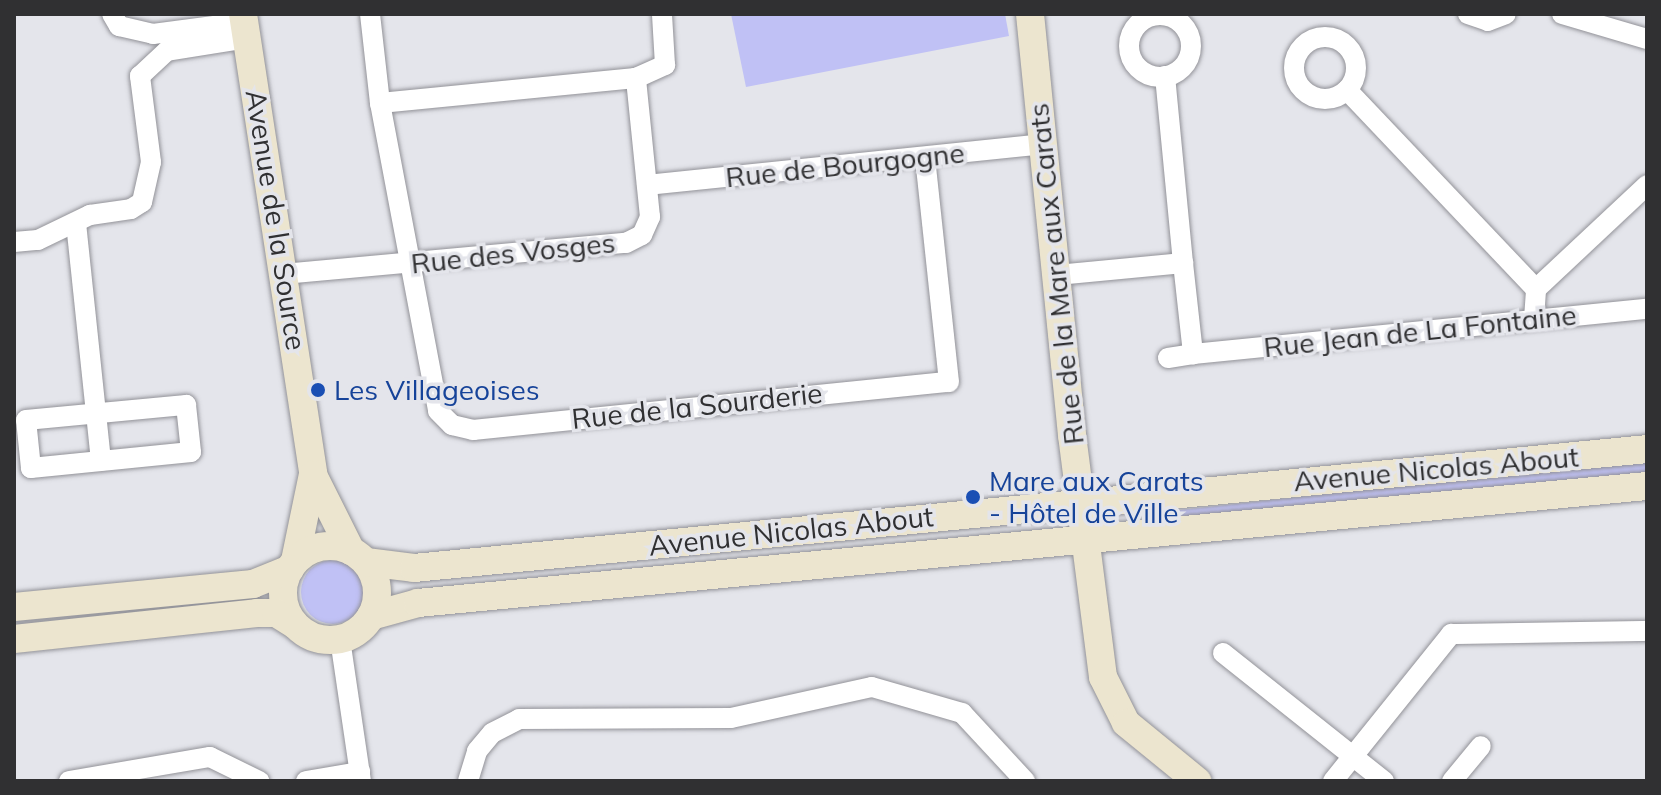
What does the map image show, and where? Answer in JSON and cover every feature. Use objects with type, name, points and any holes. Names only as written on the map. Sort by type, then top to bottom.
[{"type":"main road","name":"Rue de la Mare aux Carats","points":[[1030,14],[1080,503],[1103,677],[1112,701],[1142,739],[1197,781]]},
{"type":"main road","name":"Avenue de la Source","points":[[245,25],[313,474],[358,556]]},
{"type":"main road","name":"Avenue Nicolas About","points":[[14,607],[253,584],[321,547],[414,568],[1647,449]]},
{"type":"main road","name":"Avenue de la Source","points":[[292,565],[313,474]]},
{"type":"main road","name":"Avenue Nicolas About","points":[[340,639],[356,633],[371,616],[407,604],[1085,537],[1647,486]]},
{"type":"main road","points":[[358,556],[377,588],[371,616]]},
{"type":"main road","points":[[292,565],[283,598],[295,625]]},
{"type":"main road","points":[[14,639],[276,613],[311,636],[340,639]]},
{"type":"street","points":[[112,14],[119,26],[153,34],[245,25]]},
{"type":"street","name":"Rue de la Sourderie","points":[[370,14],[380,103],[438,411],[452,425],[473,430],[949,382],[925,159]]},
{"type":"street","points":[[380,103],[636,78],[665,65],[662,14]]},
{"type":"street","points":[[1468,14],[1488,21],[1506,14]]},
{"type":"street","points":[[1562,14],[1647,39]]},
{"type":"street","points":[[14,242],[38,240],[76,223],[142,202],[151,162],[140,76],[156,57],[245,25]]},
{"type":"street","points":[[153,34],[156,57]]},
{"type":"street","points":[[1165,76],[1193,354]]},
{"type":"street","name":"Rue des Vosges","points":[[283,274],[626,243],[642,235],[650,217],[636,78]]},
{"type":"street","points":[[1347,90],[1536,289]]},
{"type":"street","name":"Rue de Bourgogne","points":[[647,185],[925,159],[1044,144]]},
{"type":"street","points":[[1534,319],[1536,289],[1647,185]]},
{"type":"street","points":[[76,223],[101,461]]},
{"type":"street","points":[[1057,275],[1183,263]]},
{"type":"street","name":"Rue Jean de La Fontaine","points":[[1168,358],[1647,309]]},
{"type":"street","points":[[186,405],[191,452],[31,468],[26,420],[96,413],[186,405]]},
{"type":"street","points":[[1333,781],[1451,634],[1647,631]]},
{"type":"street","points":[[306,781],[361,777],[340,639]]},
{"type":"street","points":[[1223,653],[1384,781]]},
{"type":"street","points":[[468,781],[477,751],[492,733],[519,719],[731,718],[872,687],[962,713],[1025,781]]},
{"type":"street","points":[[1452,781],[1481,746]]},
{"type":"street","points":[[69,781],[210,757],[259,781]]},
{"type":"shaded area","points":[[731,14],[1005,14],[1009,36],[746,87]]},
{"type":"shaded area","points":[[1647,459],[1647,475],[1144,520],[1143,514]]},
{"type":"shaded area","points":[[333,560],[351,566],[359,574],[365,592],[359,610],[351,618],[333,624],[315,618],[307,610],[301,592],[307,574],[315,566]]},
{"type":"place","name":"Les Villageoises","points":[[318,390]]},
{"type":"place","name":"Mare aux Carats - Hôtel de Ville","points":[[973,497]]}]
